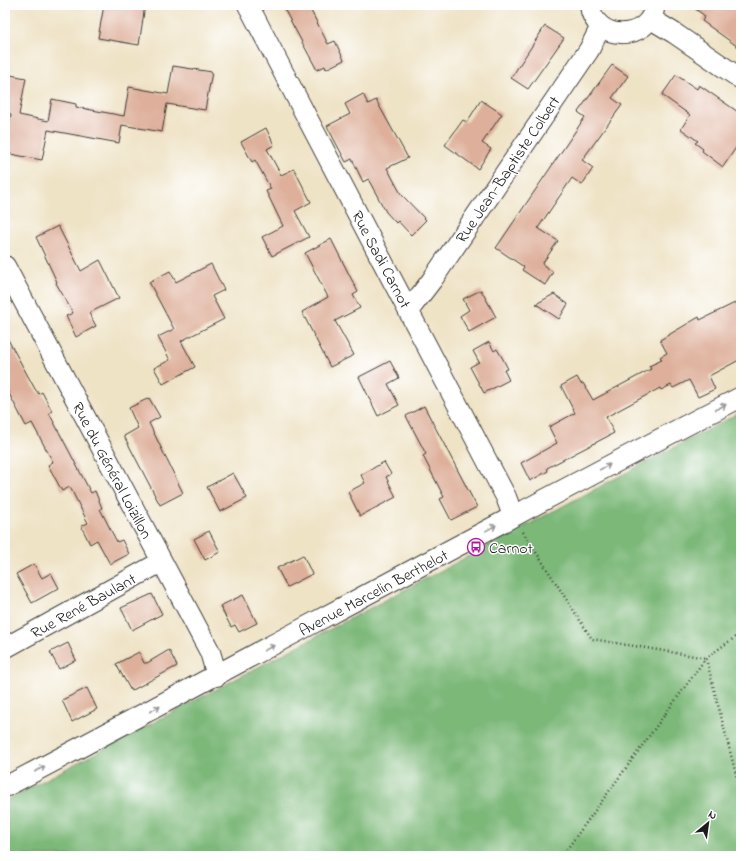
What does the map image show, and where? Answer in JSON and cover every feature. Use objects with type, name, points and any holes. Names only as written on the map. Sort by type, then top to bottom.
[{"type":"street","name":"Rue Sadi Carnot","points":[[248,5],[506,497],[513,516]]},
{"type":"street","points":[[590,5],[595,19],[601,26],[611,32],[622,34],[633,32],[643,27],[653,12],[741,79]]},
{"type":"street","name":"Rue Jean-Baptiste Colbert","points":[[409,310],[432,280],[580,63],[601,26]]},
{"type":"street","name":"Rue du Général Loizillon","points":[[5,266],[210,652],[217,676]]},
{"type":"street","name":"Avenue Marcelin Berthelot","points":[[5,787],[217,676],[513,516],[741,396]]},
{"type":"street","name":"Rue René Baulant","points":[[5,648],[162,562]]},
{"type":"path","points":[[513,516],[592,639],[706,658]]},
{"type":"path","points":[[562,856],[706,658],[741,633]]},
{"type":"path","points":[[706,658],[741,794]]},
{"type":"green space","points":[[741,412],[741,856],[5,856],[5,801]]},
{"type":"building","points":[[104,5],[145,5],[139,45],[98,38]]},
{"type":"building","points":[[282,5],[308,5],[328,44],[335,41],[344,60],[326,69],[325,66],[317,70]]},
{"type":"building","points":[[690,5],[734,5],[741,10],[741,49],[702,21],[705,16]]},
{"type":"building","points":[[545,26],[564,38],[528,89],[511,78]]},
{"type":"building","points":[[612,65],[628,76],[612,98],[622,105],[582,160],[593,168],[582,185],[572,178],[538,228],[558,241],[542,264],[553,272],[545,285],[522,270],[524,267],[496,248],[585,117],[578,112]]},
{"type":"building","points":[[173,66],[212,72],[205,110],[167,104],[162,132],[122,125],[119,143],[48,130],[42,160],[5,153],[11,114],[5,112],[5,74],[26,78],[19,115],[48,121],[52,99],[76,104],[76,107],[124,116],[129,87],[168,94]]},
{"type":"building","points":[[676,75],[697,89],[699,85],[741,114],[741,140],[723,167],[702,151],[703,149],[695,143],[698,141],[681,129],[690,115],[662,95]]},
{"type":"building","points":[[363,94],[368,104],[376,100],[408,158],[387,168],[401,194],[426,220],[411,235],[398,221],[396,223],[386,212],[368,179],[363,182],[352,159],[346,162],[327,126],[350,114],[345,104]]},
{"type":"building","points":[[481,100],[502,114],[482,143],[491,149],[478,169],[445,145],[463,120],[467,122]]},
{"type":"building","points":[[266,128],[274,145],[267,149],[281,175],[294,169],[311,202],[295,211],[309,237],[272,256],[262,237],[283,226],[266,191],[271,189],[255,160],[252,162],[241,142]]},
{"type":"building","points":[[58,226],[81,271],[100,260],[119,298],[89,313],[96,326],[76,337],[66,316],[73,313],[56,283],[57,282],[36,237]]},
{"type":"building","points":[[331,239],[358,292],[353,295],[360,308],[335,321],[354,355],[330,367],[302,312],[328,297],[305,253]]},
{"type":"building","points":[[211,264],[224,290],[212,296],[224,319],[181,341],[195,367],[163,384],[154,368],[170,360],[158,337],[174,329],[149,282],[170,271],[176,282]]},
{"type":"building","points":[[481,290],[496,317],[469,332],[460,316],[469,310],[463,299]]},
{"type":"building","points":[[554,294],[568,304],[559,319],[536,304]]},
{"type":"building","points":[[741,300],[741,359],[709,376],[715,389],[698,397],[689,380],[673,388],[671,385],[661,390],[660,388],[606,417],[614,433],[547,468],[548,471],[530,481],[521,463],[557,443],[549,427],[575,413],[561,386],[577,377],[581,384],[583,383],[593,400],[651,369],[649,366],[662,360],[660,357],[667,353],[660,340],[699,317],[700,320]]},
{"type":"building","points":[[5,334],[35,389],[39,394],[42,392],[52,411],[49,413],[91,493],[95,491],[102,508],[100,509],[117,542],[122,540],[129,554],[110,564],[97,540],[90,544],[81,526],[88,523],[70,487],[62,491],[48,465],[53,462],[32,423],[26,426],[5,386]]},
{"type":"building","points":[[489,342],[494,351],[497,349],[503,359],[508,369],[504,370],[509,380],[484,393],[470,367],[479,362],[473,351]]},
{"type":"building","points":[[390,361],[399,378],[388,384],[399,405],[378,416],[359,377]]},
{"type":"building","points":[[149,398],[160,417],[149,423],[183,493],[160,505],[124,436],[138,428],[129,408]]},
{"type":"building","points":[[424,406],[477,507],[451,520],[440,499],[444,497],[423,456],[426,454],[406,416]]},
{"type":"building","points":[[384,462],[391,474],[386,477],[396,497],[360,516],[348,492],[365,483],[361,475]]},
{"type":"building","points":[[233,473],[247,498],[220,512],[207,487]]},
{"type":"building","points":[[209,531],[220,552],[205,560],[194,539]]},
{"type":"building","points":[[303,555],[312,574],[287,587],[277,568]]},
{"type":"building","points":[[34,564],[42,578],[51,573],[59,588],[32,603],[16,574]]},
{"type":"building","points":[[152,594],[162,614],[132,630],[121,608]]},
{"type":"building","points":[[243,595],[257,623],[239,632],[235,625],[231,627],[220,606]]},
{"type":"building","points":[[68,643],[76,660],[59,669],[50,652]]},
{"type":"building","points":[[169,650],[177,666],[131,691],[116,664],[139,652],[144,663],[147,663]]},
{"type":"building","points":[[87,688],[97,709],[72,722],[62,700]]},
{"type":"place","name":"Carnot","points":[[476,547]]}]
